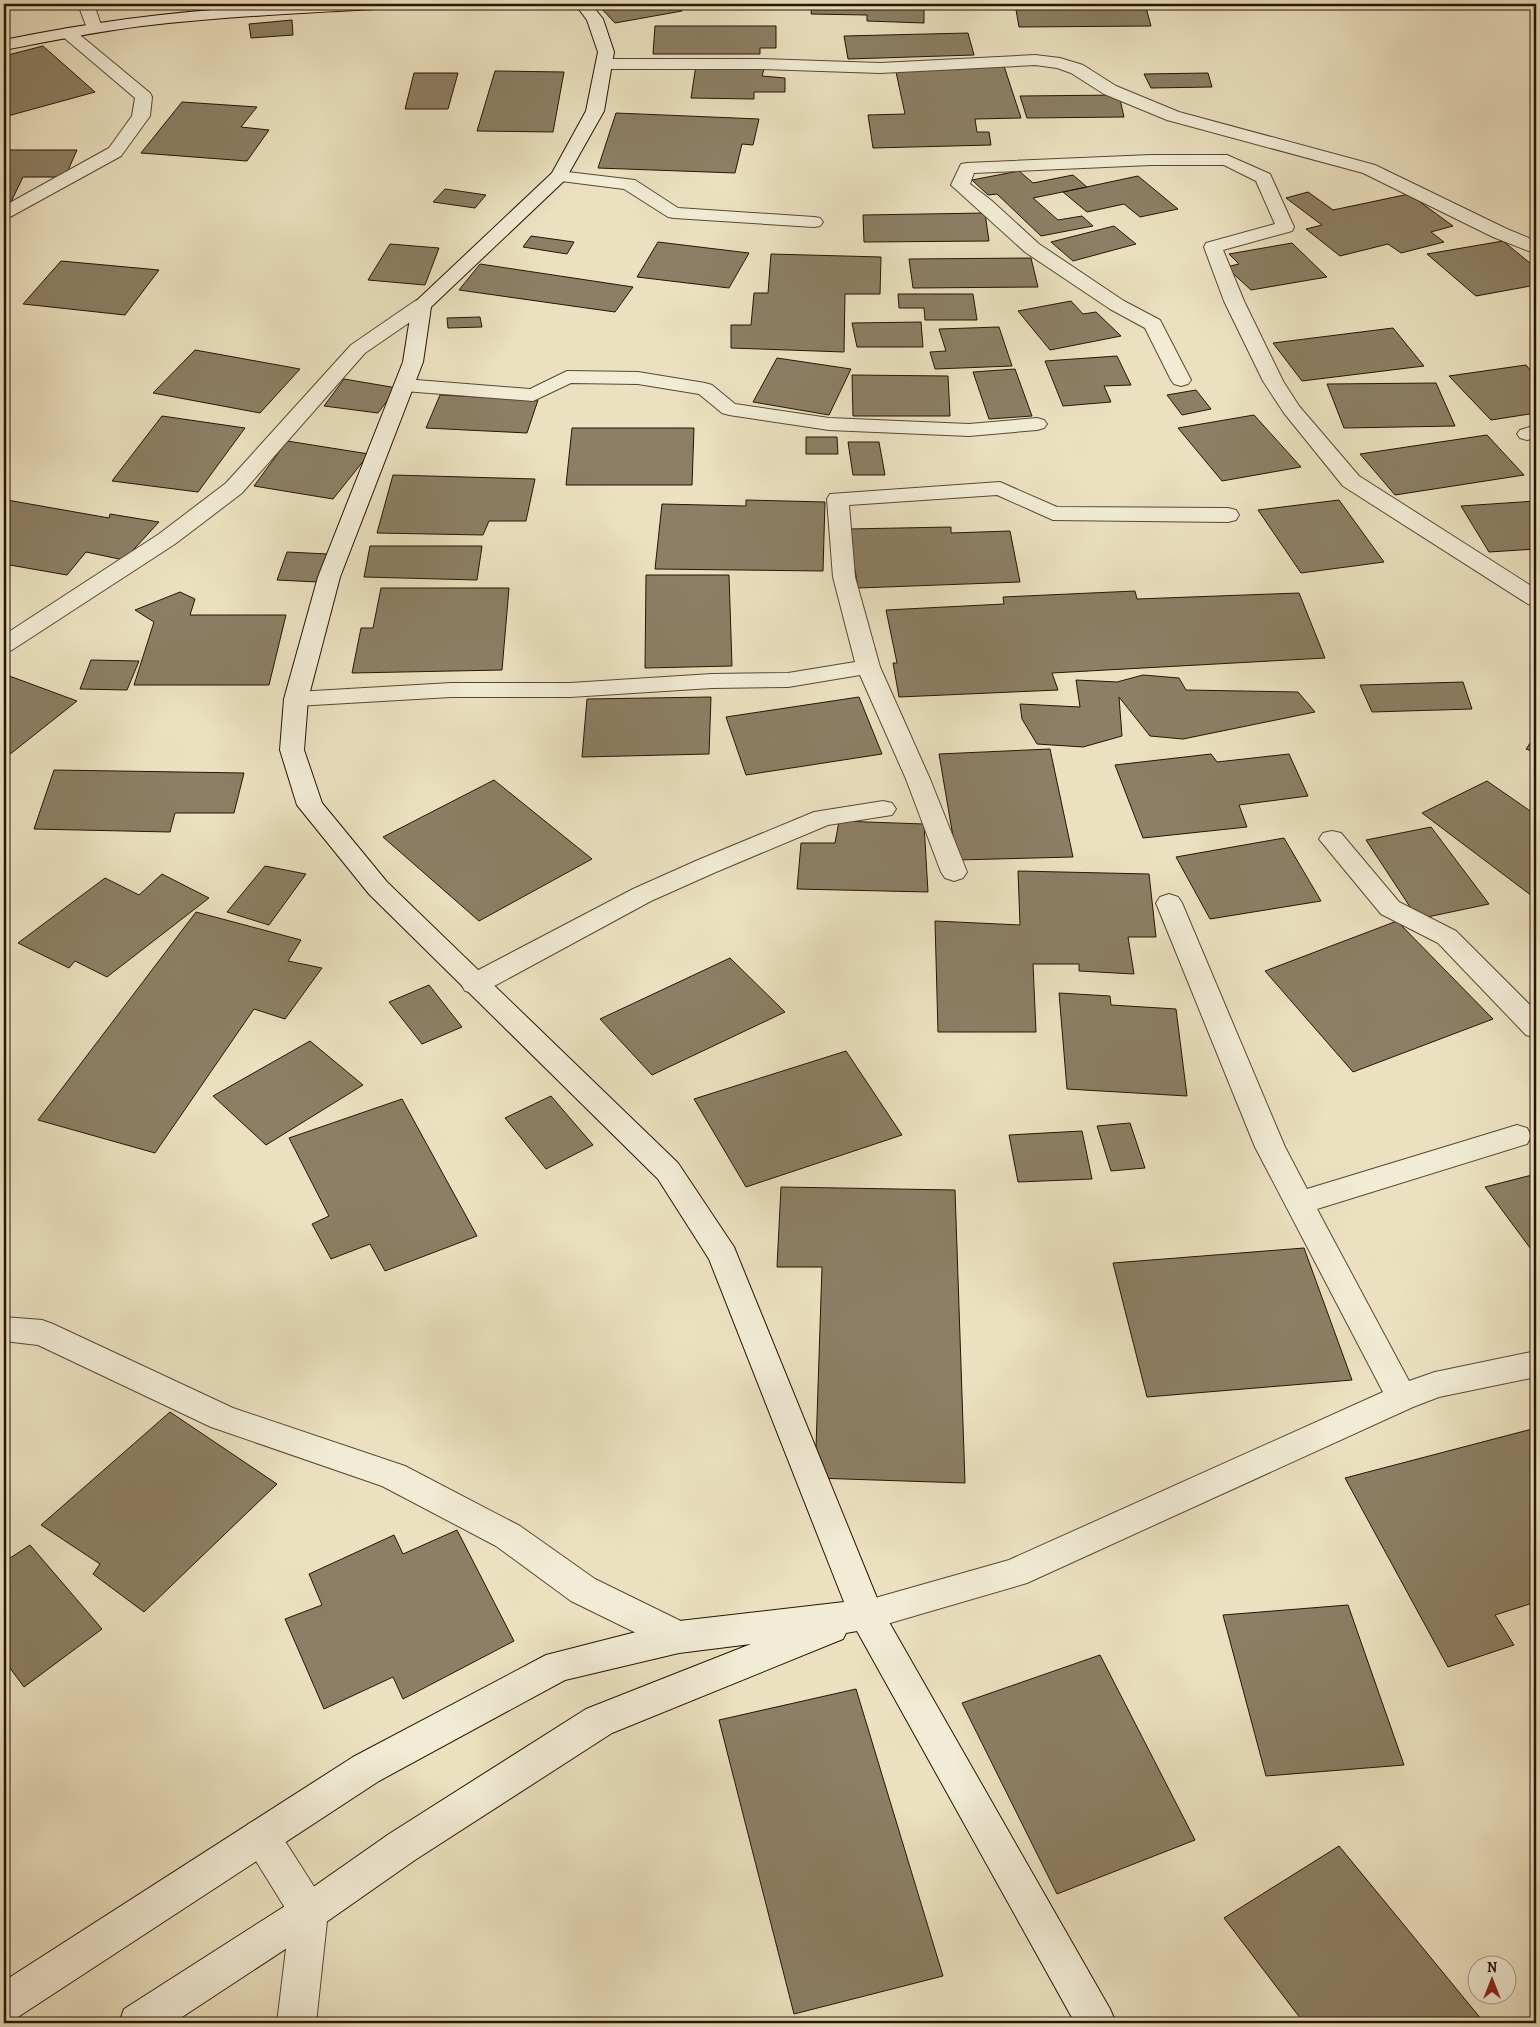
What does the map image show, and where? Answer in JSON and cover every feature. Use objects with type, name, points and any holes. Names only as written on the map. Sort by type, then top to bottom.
[{"type":"street","points":[[86,4],[94,28]]},
{"type":"street","points":[[4,45],[124,23],[249,11],[377,4]]},
{"type":"street","points":[[4,645],[167,539],[234,488],[358,349],[422,305],[559,176],[595,110],[606,52],[596,19],[583,4]]},
{"type":"street","points":[[4,214],[115,152],[141,116],[144,97],[68,33]]},
{"type":"street","points":[[604,64],[880,68],[1035,60],[1060,63],[1077,68],[1110,90],[1173,116],[1256,140],[1369,169],[1500,233],[1536,248]]},
{"type":"street","points":[[1228,160],[1256,140]]},
{"type":"street","points":[[1181,380],[1153,324],[1117,304],[1032,248],[960,185],[967,168],[1151,160],[1228,160],[1264,178],[1284,227],[1213,247],[1234,301],[1273,381],[1291,409],[1351,481],[1536,599]]},
{"type":"street","points":[[559,176],[629,184],[674,214],[814,222]]},
{"type":"street","points":[[422,305],[413,362],[329,577],[296,699],[292,750],[310,805],[378,888],[668,1171],[722,1255],[866,1615],[1096,2023]]},
{"type":"street","points":[[404,385],[533,395],[567,376],[638,378],[705,389],[729,409],[829,424],[969,430],[1037,424]]},
{"type":"street","points":[[954,872],[918,779],[868,667],[844,577],[838,498],[1000,488],[1053,513],[1228,515]]},
{"type":"street","points":[[296,699],[451,690],[570,690],[712,681],[788,680],[868,667]]},
{"type":"street","points":[[475,984],[642,895],[707,866],[823,818],[883,809]]},
{"type":"street","points":[[1332,839],[1390,908],[1447,937],[1536,1028]]},
{"type":"street","points":[[1169,903],[1270,1147],[1402,1398]]},
{"type":"street","points":[[1300,1203],[1517,1136]]},
{"type":"street","points":[[4,1329],[42,1333],[222,1418],[394,1476],[508,1536],[583,1590],[679,1637]]},
{"type":"street","points":[[138,2023],[309,1912],[402,1847],[599,1721],[866,1615],[1015,1573],[1402,1398],[1435,1385],[1536,1364]]},
{"type":"street","points":[[4,2003],[366,1769],[558,1666],[679,1637],[866,1615]]},
{"type":"street","points":[[261,1836],[309,1912],[298,2023]]},
{"type":"building","points":[[597,4],[676,4],[682,11],[615,23]]},
{"type":"building","points":[[812,4],[924,4],[924,23],[867,21],[867,15],[811,14]]},
{"type":"building","points":[[1015,4],[1145,4],[1151,26],[1019,27]]},
{"type":"building","points":[[292,20],[293,35],[251,38],[249,24]]},
{"type":"building","points":[[655,26],[776,26],[776,48],[760,48],[760,54],[653,54]]},
{"type":"building","points":[[968,33],[974,55],[848,59],[844,36]]},
{"type":"building","points":[[43,46],[95,92],[4,117],[4,56]]},
{"type":"building","points":[[1003,63],[1021,118],[975,119],[977,132],[989,132],[991,145],[873,148],[868,115],[905,114],[896,72]]},
{"type":"building","points":[[696,65],[765,66],[762,76],[785,78],[785,92],[754,92],[754,99],[691,98]]},
{"type":"building","points":[[495,71],[564,72],[553,132],[477,131]]},
{"type":"building","points":[[414,73],[458,73],[448,109],[405,109]]},
{"type":"building","points":[[1208,73],[1212,87],[1151,88],[1144,74]]},
{"type":"building","points":[[1119,95],[1124,117],[1027,118],[1020,96]]},
{"type":"building","points":[[182,102],[257,107],[241,127],[269,130],[247,161],[141,153]]},
{"type":"building","points":[[616,113],[759,119],[753,145],[742,144],[735,173],[598,168]]},
{"type":"building","points":[[4,150],[77,150],[65,177],[23,177],[9,206],[4,206]]},
{"type":"building","points":[[1019,171],[1033,183],[1073,175],[1087,187],[1033,198],[1058,220],[1082,216],[1093,226],[1041,236],[997,194],[988,195],[972,180]]},
{"type":"building","points":[[1138,176],[1178,209],[1140,217],[1124,204],[1087,212],[1063,192]]},
{"type":"building","points":[[445,189],[486,195],[475,208],[433,202]]},
{"type":"building","points":[[1308,192],[1333,210],[1409,194],[1453,226],[1431,232],[1444,242],[1401,253],[1388,244],[1340,256],[1306,229],[1322,225],[1286,198]]},
{"type":"building","points":[[985,213],[989,241],[864,242],[863,215]]},
{"type":"building","points":[[1114,226],[1136,244],[1073,261],[1051,242]]},
{"type":"building","points":[[531,236],[574,242],[567,254],[523,247]]},
{"type":"building","points":[[1503,241],[1536,268],[1536,285],[1476,296],[1427,254]]},
{"type":"building","points":[[658,242],[749,253],[729,288],[637,277]]},
{"type":"building","points":[[1292,243],[1327,277],[1251,290],[1226,267],[1239,264],[1229,254]]},
{"type":"building","points":[[390,244],[439,248],[425,285],[368,280]]},
{"type":"building","points":[[771,254],[881,257],[880,294],[845,294],[844,352],[731,348],[731,325],[751,325],[754,293],[768,293]]},
{"type":"building","points":[[1031,258],[1038,287],[913,288],[909,259]]},
{"type":"building","points":[[61,261],[159,270],[125,315],[23,304]]},
{"type":"building","points":[[480,264],[633,287],[615,312],[459,290]]},
{"type":"building","points":[[898,294],[973,294],[977,320],[925,320],[924,308],[899,308]]},
{"type":"building","points":[[1071,301],[1083,314],[1096,312],[1121,336],[1050,350],[1018,311]]},
{"type":"building","points":[[480,317],[482,327],[448,328],[447,318]]},
{"type":"building","points":[[921,322],[923,347],[857,347],[852,323]]},
{"type":"building","points":[[999,327],[1012,366],[935,369],[930,352],[946,351],[939,329]]},
{"type":"building","points":[[1393,328],[1424,366],[1302,381],[1273,343]]},
{"type":"building","points":[[195,350],[300,369],[260,413],[153,393]]},
{"type":"building","points":[[1117,356],[1131,385],[1104,386],[1111,402],[1063,406],[1045,361]]},
{"type":"building","points":[[777,358],[851,369],[829,415],[753,402]]},
{"type":"building","points":[[1526,365],[1536,377],[1536,413],[1491,420],[1449,376]]},
{"type":"building","points":[[1015,369],[1032,416],[989,419],[973,372]]},
{"type":"building","points":[[852,375],[948,376],[950,416],[853,416]]},
{"type":"building","points":[[344,379],[397,388],[378,413],[324,406]]},
{"type":"building","points":[[1436,383],[1455,426],[1344,428],[1327,384]]},
{"type":"building","points":[[1196,390],[1211,409],[1182,415],[1167,395]]},
{"type":"building","points":[[440,395],[538,400],[527,433],[426,428]]},
{"type":"building","points":[[1254,415],[1301,467],[1222,481],[1178,428]]},
{"type":"building","points":[[162,416],[245,428],[198,492],[112,481]]},
{"type":"building","points":[[572,428],[694,428],[692,485],[566,485]]},
{"type":"building","points":[[1487,435],[1524,475],[1395,495],[1360,454]]},
{"type":"building","points":[[806,437],[837,437],[838,454],[806,454]]},
{"type":"building","points":[[287,441],[369,454],[333,499],[254,486]]},
{"type":"building","points":[[848,442],[879,442],[885,475],[853,475]]},
{"type":"building","points":[[393,475],[535,479],[526,521],[489,521],[483,535],[377,533]]},
{"type":"building","points":[[7,500],[109,518],[110,514],[159,522],[124,560],[86,552],[67,575],[4,564],[4,504]]},
{"type":"building","points":[[746,500],[825,502],[823,571],[655,569],[662,504],[746,506]]},
{"type":"building","points":[[1339,500],[1384,562],[1301,573],[1258,510]]},
{"type":"building","points":[[1536,501],[1536,549],[1489,552],[1461,506]]},
{"type":"building","points":[[951,527],[951,533],[1010,531],[1020,582],[858,588],[848,529]]},
{"type":"building","points":[[370,546],[482,546],[477,580],[364,577]]},
{"type":"building","points":[[287,552],[328,554],[317,582],[277,580]]},
{"type":"building","points":[[646,575],[729,575],[732,666],[645,668]]},
{"type":"building","points":[[381,588],[509,588],[502,670],[352,673],[361,628],[373,628]]},
{"type":"building","points":[[1135,591],[1137,599],[1299,593],[1325,658],[1052,673],[1058,690],[899,697],[893,663],[897,663],[886,610],[1004,604],[1003,597]]},
{"type":"building","points":[[180,592],[195,599],[190,615],[286,615],[269,685],[134,685],[154,622],[135,610]]},
{"type":"building","points":[[91,660],[139,661],[127,690],[80,689]]},
{"type":"building","points":[[4,674],[77,701],[4,759]]},
{"type":"building","points":[[1143,675],[1179,678],[1186,690],[1298,692],[1315,712],[1183,739],[1150,736],[1119,697],[1122,736],[1083,747],[1037,744],[1022,719],[1020,704],[1080,707],[1076,680],[1117,682]]},
{"type":"building","points":[[1463,682],[1472,709],[1372,712],[1360,685]]},
{"type":"building","points":[[711,697],[709,754],[582,757],[587,699]]},
{"type":"building","points":[[859,697],[882,754],[746,775],[726,717]]},
{"type":"building","points":[[1536,735],[1536,753],[1526,749]]},
{"type":"building","points":[[1050,749],[1073,857],[957,860],[939,754]]},
{"type":"building","points":[[1211,754],[1217,762],[1289,754],[1308,796],[1239,805],[1247,827],[1143,838],[1115,765]]},
{"type":"building","points":[[54,770],[244,773],[234,813],[175,813],[170,832],[34,829]]},
{"type":"building","points":[[494,780],[592,859],[479,921],[383,837]]},
{"type":"building","points":[[1487,781],[1536,815],[1536,899],[1422,813]]},
{"type":"building","points":[[839,821],[924,824],[928,892],[797,889],[801,843],[835,843]]},
{"type":"building","points":[[1431,827],[1489,904],[1418,919],[1366,840]]},
{"type":"building","points":[[1284,838],[1321,901],[1210,919],[1176,857]]},
{"type":"building","points":[[265,866],[306,874],[269,925],[227,912]]},
{"type":"building","points":[[1018,871],[1149,874],[1156,937],[1128,937],[1134,974],[1079,971],[1079,964],[1033,964],[1036,1032],[938,1032],[935,921],[1020,925]]},
{"type":"building","points":[[162,874],[209,898],[107,977],[75,961],[69,968],[18,943],[105,878],[139,895]]},
{"type":"building","points":[[196,912],[301,940],[288,961],[322,968],[285,1019],[254,1009],[155,1153],[38,1120]]},
{"type":"building","points":[[1397,921],[1493,1019],[1353,1072],[1265,971]]},
{"type":"building","points":[[730,958],[785,1012],[652,1075],[600,1019]]},
{"type":"building","points":[[429,985],[462,1027],[422,1044],[389,1002]]},
{"type":"building","points":[[1059,993],[1110,996],[1111,1005],[1176,1009],[1187,1096],[1067,1089]]},
{"type":"building","points":[[310,1041],[363,1085],[266,1145],[213,1096]]},
{"type":"building","points":[[846,1051],[902,1135],[746,1187],[694,1099]]},
{"type":"building","points":[[551,1096],[593,1145],[546,1169],[505,1118]]},
{"type":"building","points":[[402,1099],[477,1236],[385,1271],[370,1244],[331,1259],[312,1224],[329,1216],[289,1138]]},
{"type":"building","points":[[1130,1123],[1145,1168],[1111,1171],[1097,1126]]},
{"type":"building","points":[[1082,1131],[1092,1179],[1018,1182],[1009,1135]]},
{"type":"building","points":[[1536,1174],[1536,1256],[1485,1187]]},
{"type":"building","points":[[781,1187],[955,1190],[965,1483],[815,1478],[822,1267],[777,1267]]},
{"type":"building","points":[[1304,1248],[1352,1380],[1147,1397],[1113,1263]]},
{"type":"building","points":[[170,1412],[277,1484],[144,1612],[93,1574],[100,1564],[41,1525]]},
{"type":"building","points":[[1536,1428],[1536,1602],[1495,1615],[1514,1645],[1448,1667],[1345,1478]]},
{"type":"building","points":[[457,1530],[514,1641],[403,1699],[393,1677],[324,1709],[285,1619],[322,1605],[309,1574],[394,1535],[403,1554]]},
{"type":"building","points":[[30,1545],[102,1629],[24,1687],[4,1660],[4,1562]]},
{"type":"building","points":[[1348,1605],[1404,1765],[1266,1776],[1223,1615]]},
{"type":"building","points":[[1100,1655],[1195,1840],[1057,1894],[962,1703]]},
{"type":"building","points":[[856,1689],[943,1976],[794,2014],[719,1720]]},
{"type":"building","points":[[1339,1846],[1482,2020],[1478,2023],[1304,2023],[1224,1918]]}]
